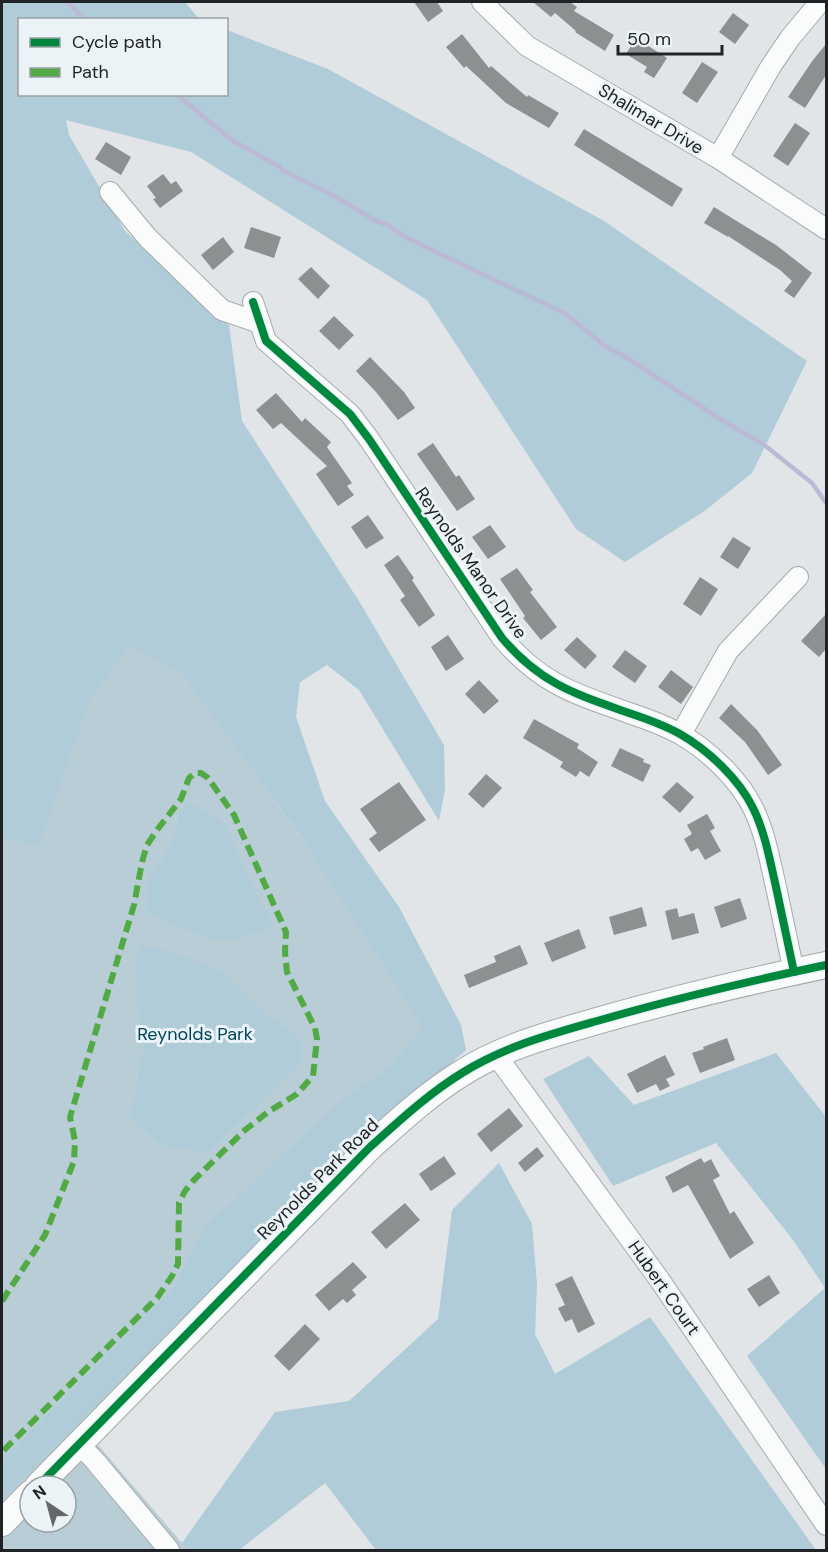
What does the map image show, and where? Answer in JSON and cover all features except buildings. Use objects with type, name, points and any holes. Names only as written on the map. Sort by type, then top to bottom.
[{"type":"main road","name":"Reynolds Park Road","points":[[50,1474],[370,1147],[443,1085],[496,1055],[540,1038],[633,1010],[826,964]]},
{"type":"main road","points":[[2,1523],[18,1506]]},
{"type":"street","name":"Shalimar Drive","points":[[482,2],[527,46],[718,158],[826,229]]},
{"type":"street","points":[[718,158],[771,66],[790,38],[820,2]]},
{"type":"street","points":[[110,192],[147,237],[222,310],[260,323]]},
{"type":"street","name":"Reynolds Manor Drive","points":[[253,302],[266,341],[350,414],[502,638],[518,657],[561,688],[660,724],[681,734],[703,750],[743,791],[753,807],[770,860],[794,972]]},
{"type":"street","points":[[681,734],[728,651],[798,577]]},
{"type":"street","name":"Hubert Court","points":[[496,1055],[659,1279],[826,1525]]},
{"type":"street","points":[[79,1444],[169,1551]]},
{"type":"green space","points":[[2,2],[185,2],[198,18],[18,18],[18,96],[228,96],[228,30],[328,69],[604,221],[807,361],[752,473],[706,510],[625,562],[576,529],[427,300],[191,152],[66,120],[69,135],[125,231],[229,325],[242,421],[359,601],[444,745],[445,790],[439,821],[359,690],[327,665],[300,682],[296,717],[325,801],[399,907],[461,1025],[466,1050],[379,1124],[265,1235],[28,1474],[18,1474],[18,1484],[2,1500],[2,1460],[173,1289],[204,1228],[342,1100],[390,1067],[423,1027],[302,838],[180,671],[129,645],[89,702],[39,846],[2,837]]},
{"type":"green space","name":"Reynolds Park","points":[[2,524],[180,670],[409,986],[466,1050],[379,1124],[265,1235],[73,1431],[99,1446],[188,1550],[2,1550]]},
{"type":"green space","points":[[188,802],[210,813],[226,826],[261,903],[273,923],[263,931],[236,939],[208,939],[147,913],[149,877],[160,864],[176,831],[179,813]]},
{"type":"green space","points":[[142,945],[179,954],[221,971],[267,1014],[301,1039],[301,1064],[208,1152],[172,1148],[159,1143],[130,1118],[144,1046],[137,1004],[135,960]]},
{"type":"green space","points":[[776,1053],[826,1117],[826,1469],[747,1356],[825,1288],[793,1240],[716,1143],[613,1186],[543,1079],[589,1056],[634,1105]]},
{"type":"green space","points":[[499,1163],[532,1224],[537,1284],[535,1334],[555,1374],[650,1317],[816,1550],[376,1550],[325,1483],[239,1550],[188,1550],[182,1543],[275,1412],[349,1401],[438,1319],[452,1210]]},
{"type":"waterway","points":[[67,2],[83,18]]},
{"type":"waterway","points":[[178,96],[232,140],[280,167],[283,171],[329,193],[376,221],[388,225],[405,237],[566,314],[606,347],[626,357],[720,419],[763,444],[812,483],[826,503]]},
{"type":"marked path","points":[[2,1301],[45,1235],[74,1161],[75,1141],[70,1117],[134,905],[147,845],[181,799],[189,778],[195,773],[201,773],[208,778],[234,815],[286,932],[287,972],[315,1028],[317,1039],[313,1076],[297,1094],[245,1130],[193,1181],[179,1203],[178,1264],[157,1298],[2,1452]]},
{"type":"cycle path","points":[[253,302],[266,341],[350,414],[502,638],[516,654],[560,686],[655,722],[680,734],[712,757],[740,786],[753,808],[764,837],[794,972]]},
{"type":"cycle path","points":[[50,1474],[370,1147],[449,1081],[494,1056],[545,1036],[683,998],[826,965]]}]
